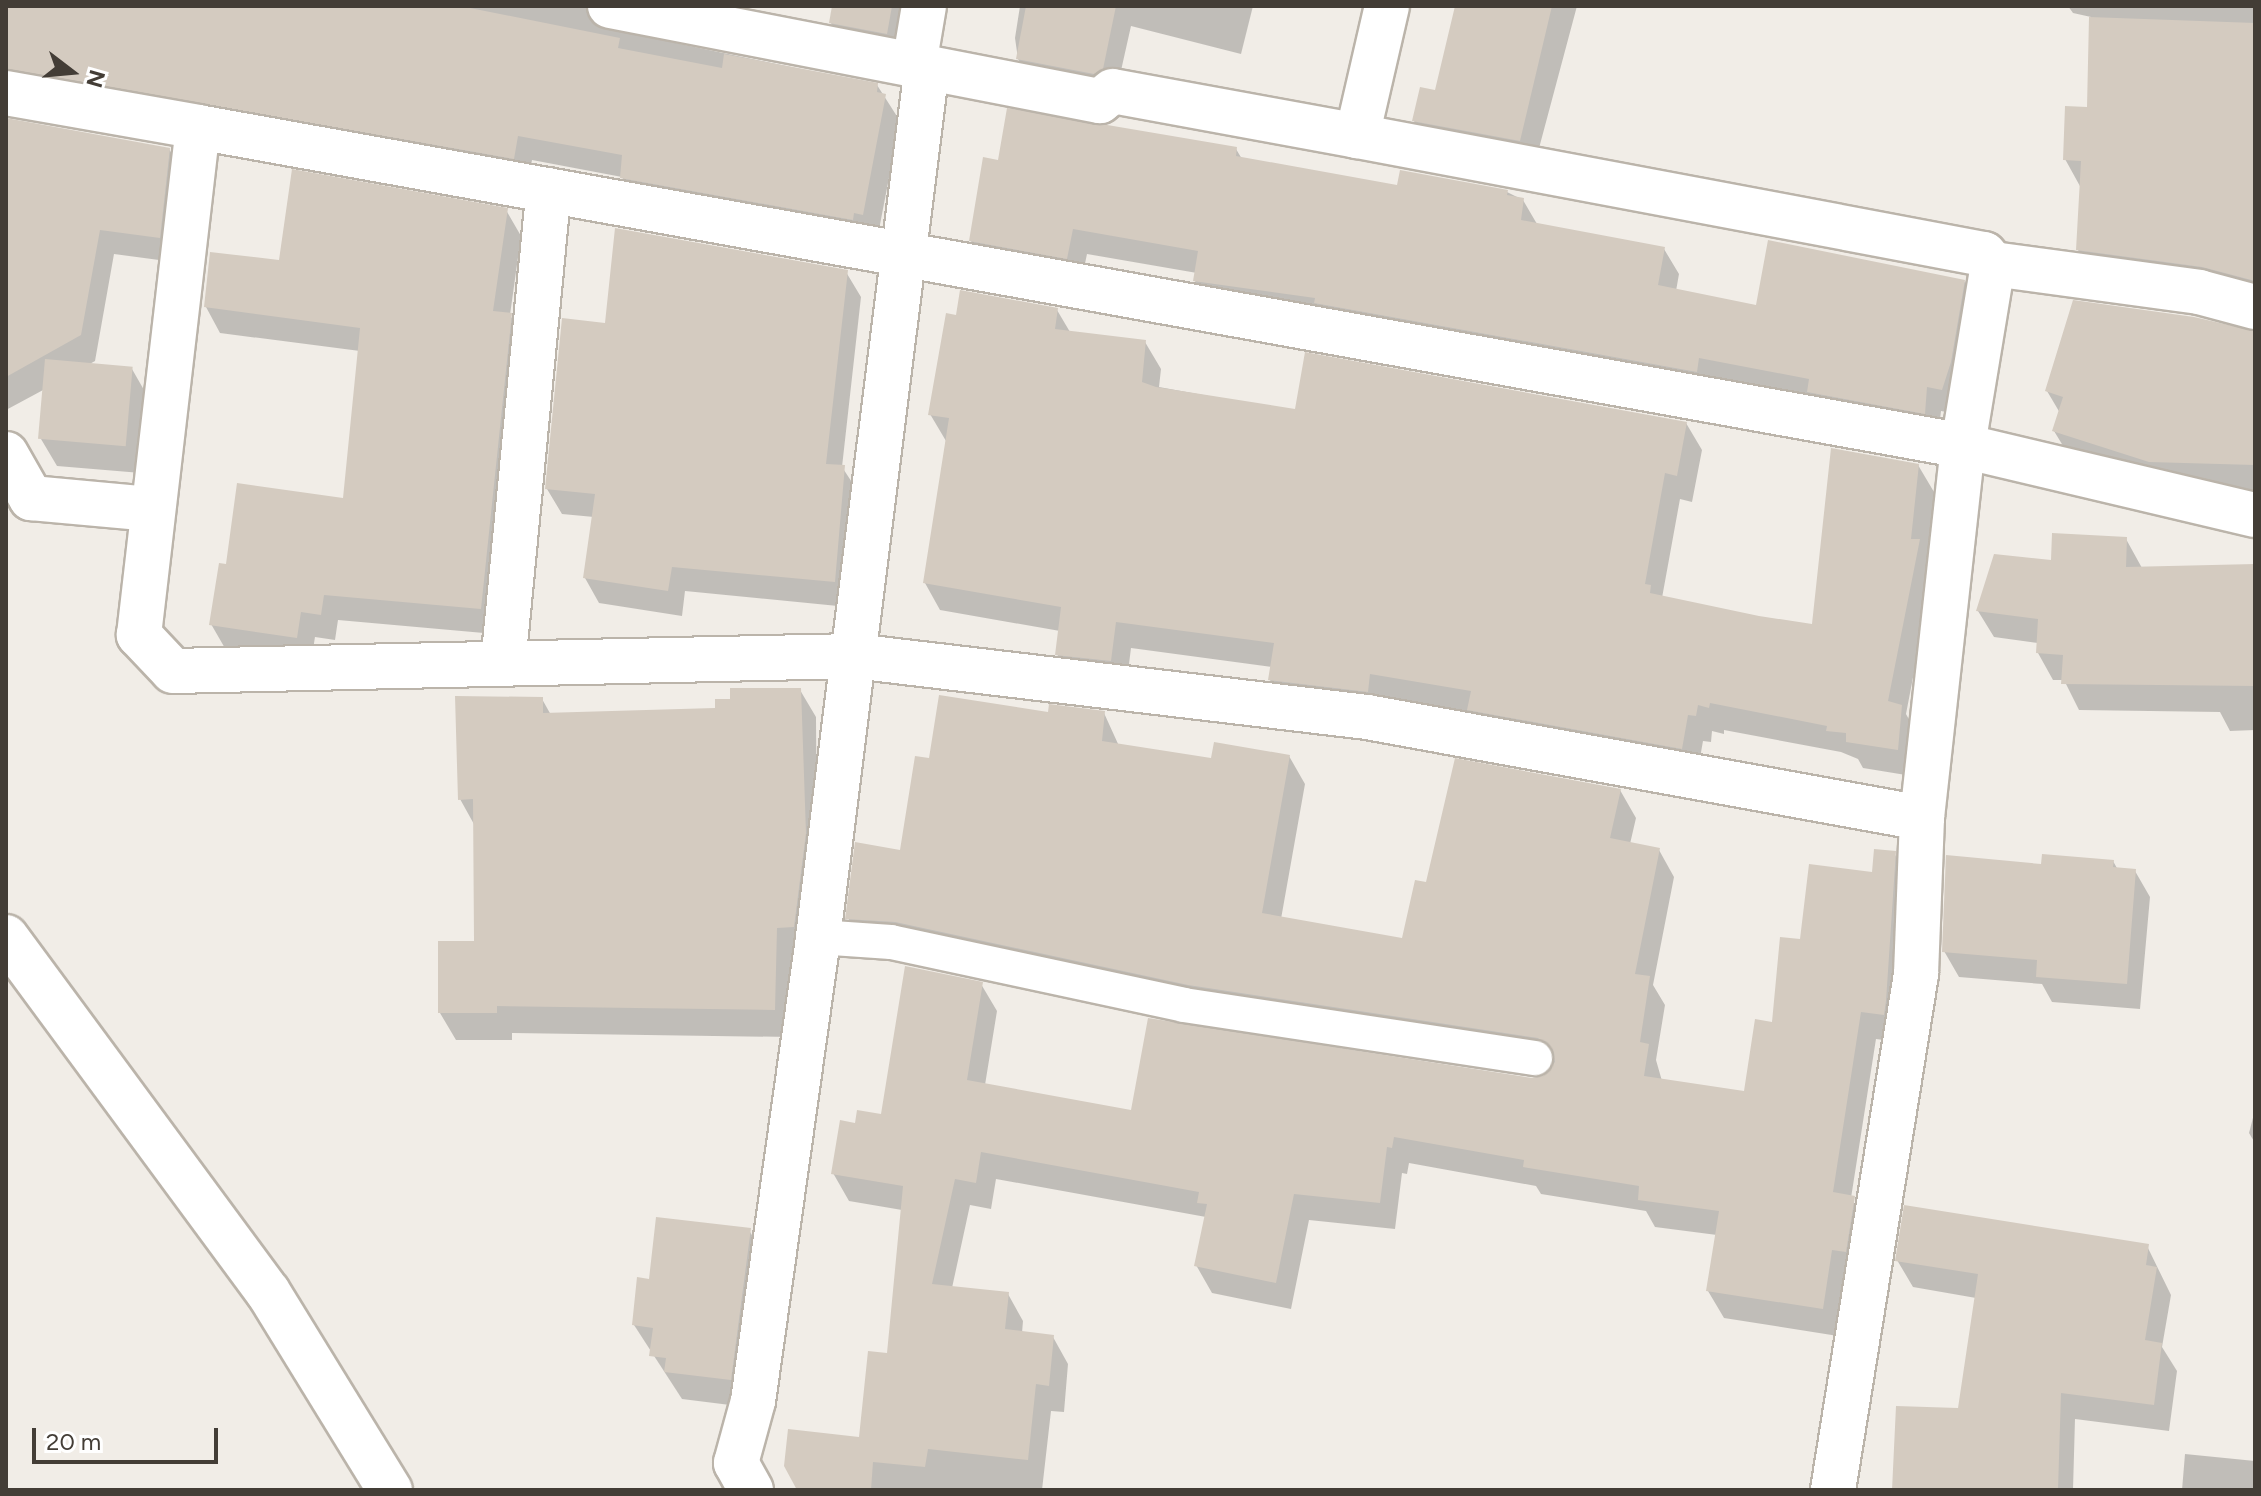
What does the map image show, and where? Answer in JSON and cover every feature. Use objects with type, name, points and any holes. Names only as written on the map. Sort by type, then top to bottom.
[{"type":"street","points":[[610,6],[1100,101],[1113,91],[1984,254],[1993,264],[2199,292],[2255,307]]},
{"type":"street","points":[[751,1490],[736,1463],[753,1401],[818,937],[900,255],[921,66],[924,6]]},
{"type":"street","points":[[1357,136],[1387,6]]},
{"type":"street","points":[[6,93],[1963,446],[2255,515]]},
{"type":"street","points":[[198,127],[139,635],[173,671],[854,656],[1367,717],[1922,818]]},
{"type":"street","points":[[503,664],[549,190]]},
{"type":"street","points":[[1833,1490],[1916,974],[1922,818],[1963,446],[1993,264]]},
{"type":"street","points":[[6,454],[31,498],[153,509]]},
{"type":"street","points":[[6,937],[268,1292],[390,1490]]},
{"type":"lane","points":[[818,937],[891,942],[1184,1005],[1535,1058]]},
{"type":"building","points":[[6,6],[460,6],[620,38],[618,48],[722,68],[724,54],[878,83],[877,92],[886,94],[863,215],[854,213],[853,220],[620,178],[622,155],[518,136],[514,159],[6,69]]},
{"type":"building","points":[[832,6],[892,6],[887,34],[829,23]]},
{"type":"building","points":[[1026,6],[1116,6],[1103,69],[1094,74],[1016,59]]},
{"type":"building","points":[[1455,6],[1552,6],[1520,141],[1412,121],[1420,87],[1435,90]]},
{"type":"building","points":[[2089,17],[2255,23],[2255,281],[2202,267],[2076,250],[2081,161],[2063,160],[2065,106],[2087,107]]},
{"type":"building","points":[[1007,108],[1237,147],[1236,156],[1397,185],[1400,170],[1508,190],[1507,195],[1524,198],[1521,220],[1665,247],[1658,285],[1756,305],[1768,240],[1965,280],[1951,362],[1942,390],[1927,387],[1925,414],[1807,392],[1809,379],[1699,358],[1697,372],[1314,303],[1315,298],[1193,281],[1198,251],[1073,229],[1067,259],[969,241],[983,157],[998,160]]},
{"type":"building","points":[[6,118],[170,148],[160,238],[100,230],[81,335],[6,377]]},
{"type":"building","points":[[292,169],[508,208],[493,311],[512,313],[481,609],[324,595],[321,615],[301,612],[297,638],[209,625],[219,563],[226,564],[237,483],[343,498],[360,328],[204,307],[210,252],[279,260]]},
{"type":"building","points":[[615,228],[848,270],[826,464],[845,465],[835,582],[672,567],[668,591],[583,578],[595,494],[545,489],[562,318],[605,323]]},
{"type":"building","points":[[960,290],[1058,308],[1055,329],[1146,340],[1142,382],[1156,387],[1295,409],[1305,352],[1687,422],[1677,476],[1665,473],[1645,584],[1651,585],[1650,593],[1759,616],[1812,624],[1831,448],[1919,464],[1911,539],[1920,539],[1888,701],[1902,705],[1898,750],[1846,742],[1846,733],[1826,731],[1827,726],[1710,703],[1709,708],[1698,705],[1696,716],[1688,715],[1682,749],[1467,710],[1471,691],[1370,674],[1368,692],[1268,680],[1274,643],[1116,622],[1111,661],[1055,655],[1061,607],[923,583],[949,418],[928,415],[946,313],[956,315]]},
{"type":"building","points":[[2073,300],[2194,317],[2255,331],[2255,465],[2149,462],[2052,431],[2063,397],[2045,391]]},
{"type":"building","points":[[45,359],[133,367],[126,446],[38,439]]},
{"type":"building","points":[[2052,533],[2127,537],[2126,567],[2255,564],[2255,686],[2061,684],[2063,655],[2036,653],[2038,619],[1976,611],[1994,554],[2051,560]]},
{"type":"building","points":[[730,688],[801,688],[806,833],[794,927],[777,928],[775,1010],[497,1006],[497,1013],[438,1013],[438,941],[474,941],[473,799],[458,800],[455,696],[543,697],[543,713],[715,708],[715,699],[730,699]]},
{"type":"building","points":[[939,695],[1048,712],[1049,704],[1105,711],[1102,741],[1211,758],[1214,742],[1290,755],[1262,913],[1402,938],[1415,880],[1426,882],[1455,758],[1621,789],[1610,838],[1660,848],[1635,974],[1650,976],[1640,1042],[1649,1044],[1644,1076],[1744,1091],[1755,1019],[1772,1022],[1780,937],[1800,939],[1809,864],[1872,872],[1874,849],[1896,851],[1884,1015],[1861,1012],[1833,1192],[1855,1196],[1846,1252],[1832,1250],[1823,1309],[1706,1291],[1719,1211],[1638,1200],[1639,1186],[1523,1167],[1524,1160],[1394,1137],[1392,1148],[1387,1147],[1380,1203],[1294,1194],[1276,1283],[1194,1266],[1207,1204],[1197,1203],[1199,1192],[981,1152],[976,1183],[955,1179],[932,1284],[1009,1292],[1005,1329],[1054,1335],[1049,1386],[1036,1384],[1028,1460],[928,1449],[925,1467],[873,1462],[871,1490],[797,1490],[784,1466],[788,1429],[859,1437],[868,1351],[887,1353],[903,1186],[831,1174],[840,1120],[855,1123],[857,1110],[881,1114],[905,966],[983,982],[967,1080],[1131,1110],[1148,1018],[1532,1078],[1543,1076],[1555,1062],[1553,1050],[1538,1038],[1188,985],[895,922],[845,919],[855,842],[900,850],[915,756],[929,758]]},
{"type":"building","points":[[2042,854],[2114,860],[2113,867],[2136,869],[2127,984],[2036,977],[2037,960],[1942,952],[1946,855],[2041,864]]},
{"type":"building","points":[[1904,1205],[2149,1244],[2146,1265],[2157,1267],[2145,1340],[2162,1343],[2154,1405],[2061,1393],[2058,1490],[1892,1490],[1896,1406],[1958,1408],[1978,1274],[1895,1261]]},
{"type":"building","points":[[656,1217],[751,1228],[731,1380],[664,1372],[666,1358],[649,1356],[653,1328],[632,1325],[637,1277],[649,1279]]}]
